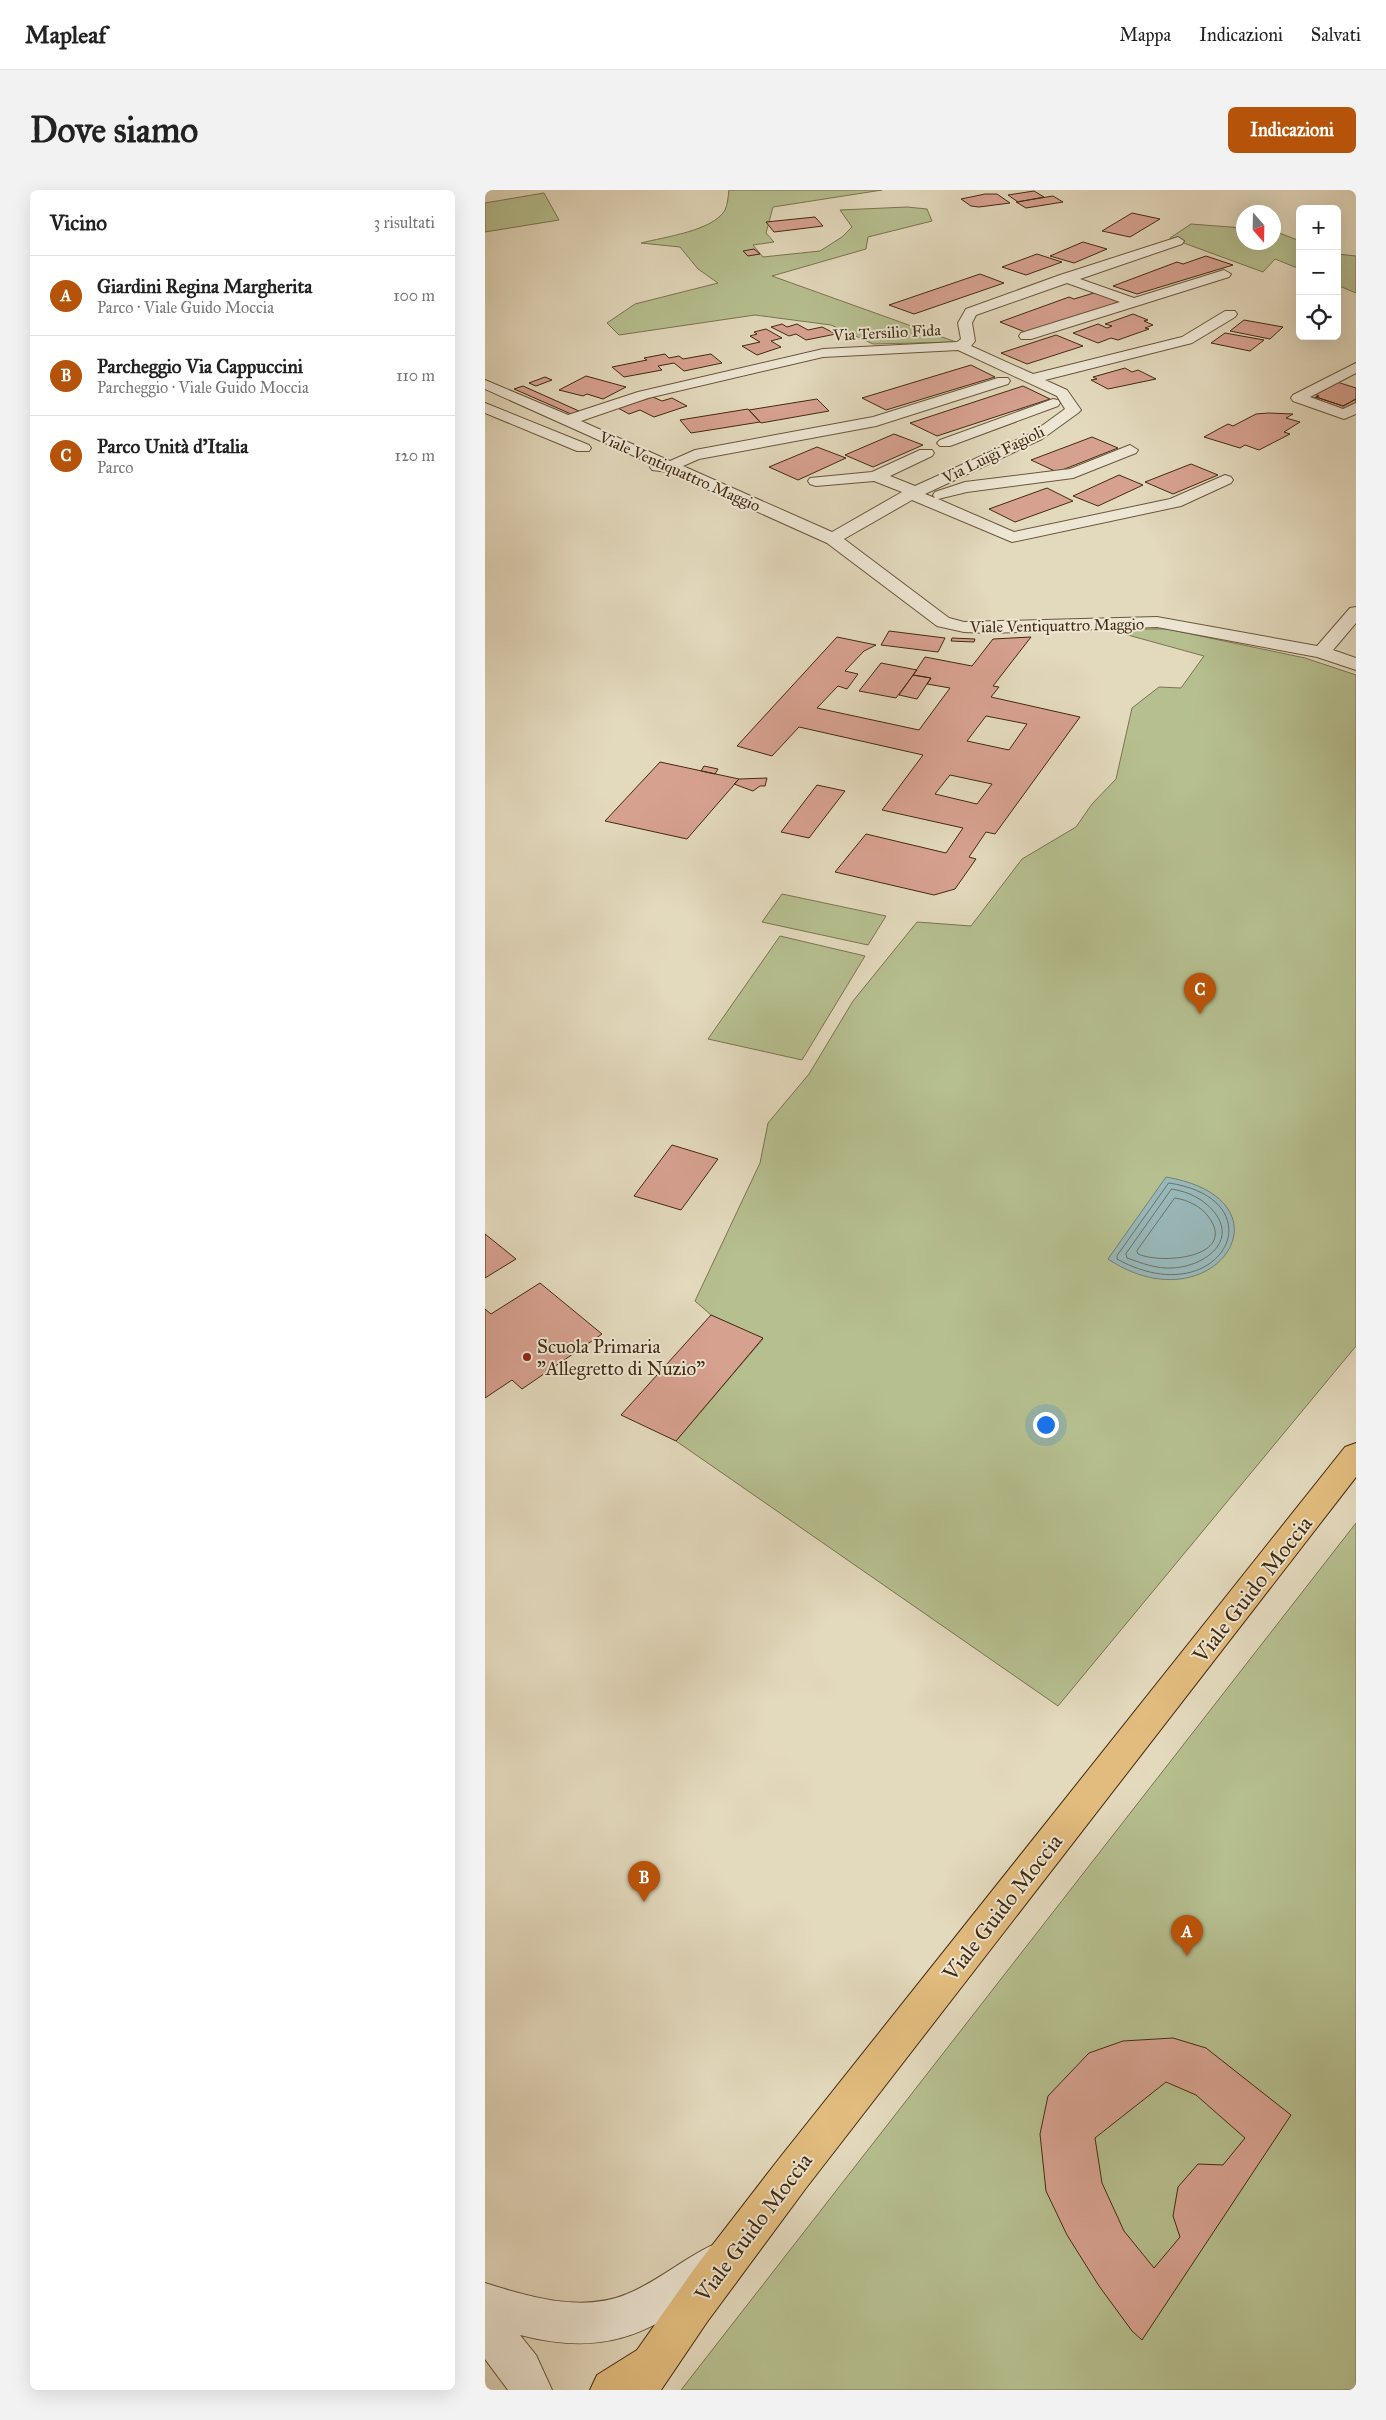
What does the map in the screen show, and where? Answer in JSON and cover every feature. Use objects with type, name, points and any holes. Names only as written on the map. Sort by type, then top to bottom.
[{"type":"main road","name":"Viale Guido Moccia","points":[[613,2390],[645,2377],[731,2255],[1356,1455]]},
{"type":"street","name":"Via Tersilio Fida","points":[[566,421],[643,396],[823,353],[960,346],[968,341],[965,323],[971,312],[1065,278],[1178,242]]},
{"type":"street","points":[[1026,336],[1223,274]]},
{"type":"street","points":[[1065,278],[1133,302]]},
{"type":"street","points":[[1031,379],[1187,340],[1229,314]]},
{"type":"street","name":"Via Luigi Fagioli","points":[[833,539],[1031,438],[1073,410],[1062,393],[960,346]]},
{"type":"street","points":[[1356,367],[1298,398],[1344,414],[1356,408]]},
{"type":"street","points":[[622,463],[652,467],[669,466],[695,455],[876,420],[1003,381]]},
{"type":"street","name":"Viale Ventiquattro Maggio","points":[[485,384],[833,539],[943,622],[964,627],[1157,622],[1321,652],[1356,664]]},
{"type":"street","points":[[945,443],[1053,403]]},
{"type":"street","points":[[485,408],[596,453]]},
{"type":"street","points":[[707,437],[840,415]]},
{"type":"street","points":[[799,422],[811,433]]},
{"type":"street","points":[[996,424],[1031,438]]},
{"type":"street","points":[[918,495],[1073,473],[1130,450]]},
{"type":"street","name":"Via Luigi Fagioli","points":[[816,481],[876,476],[926,453]]},
{"type":"street","name":"Via Luigi Fagioli","points":[[876,476],[918,495]]},
{"type":"street","points":[[918,495],[1012,537],[1175,503],[1225,480]]},
{"type":"street","points":[[1321,652],[1356,612]]},
{"type":"street","points":[[485,2304],[534,2319],[556,2323],[606,2321],[634,2313],[731,2255]]},
{"type":"street","points":[[485,2324],[521,2370],[530,2390]]},
{"type":"green space","points":[[729,190],[882,190],[773,207],[766,233],[774,242],[753,245],[763,257],[820,251],[842,237],[852,227],[840,210],[907,207],[927,209],[932,221],[868,237],[866,249],[772,276],[956,342],[873,344],[831,325],[755,315],[619,335],[607,323],[635,304],[718,283],[698,269],[680,247],[641,243],[687,232],[710,223],[725,210]]},
{"type":"green space","points":[[544,193],[559,220],[485,232],[485,203]]},
{"type":"green space","points":[[1191,224],[1236,227],[1236,250],[1281,250],[1281,234],[1296,239],[1296,267],[1275,259],[1263,272],[1170,238]]},
{"type":"green space","points":[[1341,254],[1356,256],[1356,293],[1341,287]]},
{"type":"green space","points":[[1106,629],[1167,629],[1305,658],[1356,675],[1356,1346],[1058,1706],[676,1441],[763,1339],[711,1315],[695,1301],[760,1163],[768,1123],[809,1074],[853,1001],[917,922],[971,926],[1022,859],[1076,827],[1092,804],[1116,779],[1132,708],[1159,687],[1181,688],[1204,656]]},
{"type":"green space","points":[[782,894],[886,916],[868,945],[762,922]]},
{"type":"green space","points":[[780,936],[865,956],[802,1060],[708,1039]]},
{"type":"green space","points":[[1356,1523],[1356,2390],[681,2390]]},
{"type":"water","points":[[1166,1177],[1206,1190],[1228,1209],[1234,1232],[1227,1253],[1208,1270],[1180,1279],[1146,1277],[1108,1259]]},
{"type":"building","points":[[1034,191],[1044,197],[1018,202],[1008,195]]},
{"type":"building","points":[[985,194],[997,194],[1010,203],[979,207],[971,206],[961,199]]},
{"type":"building","points":[[1053,196],[1063,202],[1026,208],[1016,202]]},
{"type":"building","points":[[1132,213],[1160,219],[1130,237],[1102,231]]},
{"type":"building","points":[[815,217],[823,226],[774,232],[766,222]]},
{"type":"building","points":[[1083,242],[1107,249],[1074,263],[1050,256]]},
{"type":"building","points":[[754,249],[760,254],[748,256],[743,251]]},
{"type":"building","points":[[1037,254],[1062,262],[1026,275],[1002,267]]},
{"type":"building","points":[[1206,256],[1233,265],[1137,294],[1113,286],[1177,262],[1183,264]]},
{"type":"building","points":[[980,274],[1004,283],[914,314],[889,305]]},
{"type":"building","points":[[1097,292],[1124,301],[1025,332],[1000,322],[1069,297],[1074,299]]},
{"type":"building","points":[[1133,314],[1148,320],[1144,321],[1153,325],[1145,328],[1149,329],[1118,340],[1111,338],[1098,343],[1073,333],[1098,324],[1107,328],[1112,326],[1105,324]]},
{"type":"building","points":[[1244,320],[1283,327],[1270,339],[1230,331]]},
{"type":"building","points":[[782,324],[787,327],[797,324],[808,330],[822,327],[836,334],[806,340],[796,334],[789,336],[771,327]]},
{"type":"building","points":[[766,329],[782,338],[771,341],[781,347],[757,355],[742,346],[760,342],[750,336],[757,334],[754,332]]},
{"type":"building","points":[[1225,333],[1264,340],[1250,351],[1211,343]]},
{"type":"building","points":[[1056,335],[1083,346],[1027,364],[1001,353]]},
{"type":"building","points":[[665,354],[669,358],[679,356],[683,359],[711,354],[722,363],[684,371],[674,363],[658,366],[662,370],[624,377],[612,367],[647,360],[644,358]]},
{"type":"building","points":[[971,365],[995,377],[886,410],[862,398]]},
{"type":"building","points":[[1125,368],[1132,372],[1138,370],[1156,379],[1108,389],[1091,380],[1097,379],[1093,377]]},
{"type":"building","points":[[586,376],[626,387],[603,399],[587,394],[583,396],[559,390]]},
{"type":"building","points":[[545,377],[552,380],[536,386],[529,383]]},
{"type":"building","points":[[1337,382],[1356,388],[1356,399],[1343,406],[1316,397],[1319,396],[1314,394]]},
{"type":"building","points":[[523,386],[579,411],[571,414],[514,389]]},
{"type":"building","points":[[1023,386],[1050,399],[937,436],[910,423]]},
{"type":"building","points":[[653,397],[662,401],[672,398],[687,406],[654,417],[640,410],[629,414],[618,408]]},
{"type":"building","points":[[1314,398],[1343,406],[1356,399],[1356,404],[1345,410],[1319,402],[1322,401]]},
{"type":"building","points":[[817,399],[829,411],[761,423],[749,410]]},
{"type":"building","points":[[748,409],[760,422],[691,433],[680,420]]},
{"type":"building","points":[[1256,414],[1293,414],[1286,418],[1300,422],[1284,432],[1290,434],[1259,450],[1245,445],[1240,448],[1204,437],[1228,424],[1233,426]]},
{"type":"building","points":[[894,434],[923,445],[873,467],[845,455]]},
{"type":"building","points":[[1092,437],[1118,448],[1057,472],[1031,460]]},
{"type":"building","points":[[817,447],[846,458],[798,480],[769,467]]},
{"type":"building","points":[[1191,464],[1218,475],[1173,494],[1145,482]]},
{"type":"building","points":[[1119,475],[1143,485],[1098,506],[1073,496]]},
{"type":"building","points":[[1047,488],[1073,501],[1015,522],[989,509]]},
{"type":"building","points":[[889,631],[945,638],[938,652],[881,645]]},
{"type":"building","points":[[837,637],[876,645],[864,651],[845,671],[858,674],[847,689],[838,686],[817,708],[919,730],[950,688],[927,684],[931,678],[913,675],[925,657],[972,666],[993,639],[1031,637],[993,686],[999,687],[991,697],[1080,717],[995,834],[986,832],[969,857],[976,859],[955,889],[934,895],[835,872],[866,834],[946,853],[963,828],[882,810],[923,755],[799,727],[772,756],[737,746]],"holes":[[[986,716],[1027,724],[1009,750],[967,741]],[[950,775],[992,784],[977,804],[935,794]]]},
{"type":"building","points":[[952,638],[975,639],[974,642],[951,641]]},
{"type":"building","points":[[881,663],[917,670],[896,698],[859,691]]},
{"type":"building","points":[[913,675],[931,678],[917,699],[899,695]]},
{"type":"building","points":[[660,762],[739,779],[687,839],[605,821]]},
{"type":"building","points":[[704,766],[718,769],[715,774],[701,771]]},
{"type":"building","points":[[767,778],[765,786],[760,786],[753,791],[734,784],[739,779]]},
{"type":"building","points":[[817,785],[845,791],[809,838],[781,832]]},
{"type":"building","points":[[672,1145],[718,1159],[681,1210],[634,1196]]},
{"type":"building","points":[[485,1234],[516,1259],[485,1278]]},
{"type":"building","name":"Scuola Primaria \"Allegretto di Nuzio\"","points":[[540,1283],[602,1334],[522,1389],[512,1380],[485,1398],[485,1309],[491,1314]]},
{"type":"building","points":[[711,1315],[763,1338],[676,1441],[621,1415]]},
{"type":"building","points":[[1173,2038],[1206,2048],[1291,2115],[1142,2340],[1132,2331],[1099,2286],[1067,2235],[1046,2191],[1040,2134],[1048,2096],[1089,2053],[1123,2041]],"holes":[[[1166,2082],[1196,2095],[1245,2138],[1223,2165],[1198,2164],[1178,2187],[1173,2216],[1180,2237],[1154,2268],[1124,2231],[1102,2183],[1095,2138]]]},
{"type":"place","name":"Parco Unità d'Italia","points":[[1200,1014]]},
{"type":"place","name":"Scuola Primaria \"Allegretto di Nuzio\"","points":[[527,1357]]},
{"type":"place","name":"Parcheggio Via Cappuccini","points":[[644,1902]]},
{"type":"place","name":"Giardini Regina Margherita","points":[[1187,1956]]}]
